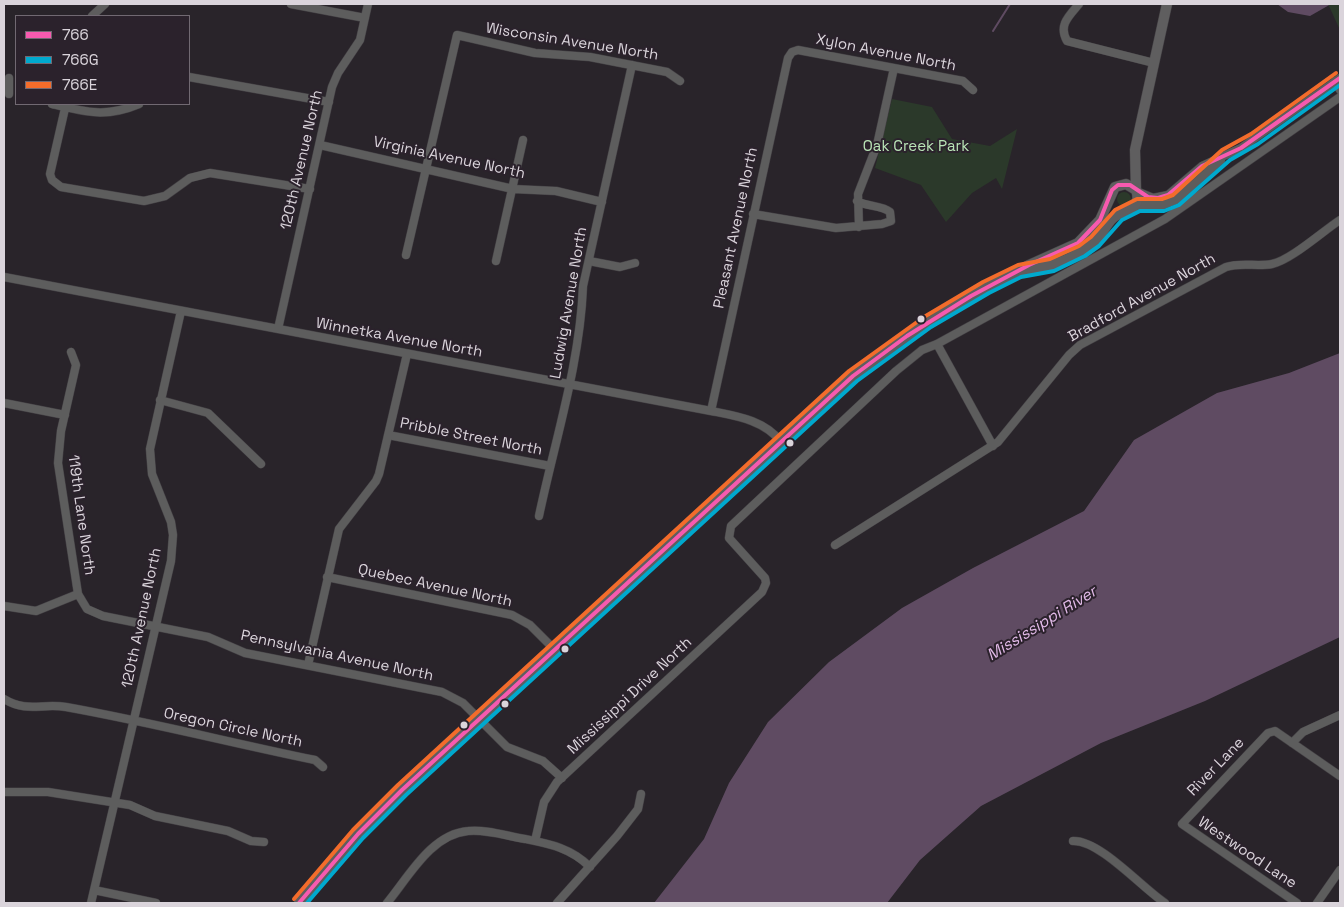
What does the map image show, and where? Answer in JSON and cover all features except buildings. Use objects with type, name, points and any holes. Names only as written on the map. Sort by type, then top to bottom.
[{"type":"main road","points":[[299,903],[375,817],[836,391],[890,348],[963,301],[1029,265],[1070,248],[1086,237],[1100,220],[1112,190],[1125,178],[1135,150],[1167,4]]},
{"type":"main road","points":[[1020,271],[1052,264],[1076,255],[1095,242],[1112,220],[1128,210],[1138,200],[1135,150]]},
{"type":"main road","points":[[1118,185],[1130,185],[1136,191]]},
{"type":"main road","points":[[1110,198],[1114,208],[1128,210]]},
{"type":"street","points":[[93,15],[105,4]]},
{"type":"street","points":[[291,4],[365,18]]},
{"type":"street","name":"120th Avenue North","points":[[278,330],[329,102],[335,81],[355,50],[368,4]]},
{"type":"street","points":[[1079,4],[1062,29],[1067,41],[1074,45],[1154,64]]},
{"type":"street","name":"Wisconsin Avenue North","points":[[426,168],[457,36],[535,53],[576,55],[667,72],[680,81]]},
{"type":"street","name":"Xylon Avenue North","points":[[792,52],[798,50],[963,81],[973,90]]},
{"type":"street","name":"Pleasant Avenue North","points":[[710,410],[788,58],[792,52]]},
{"type":"street","name":"Ludwig Avenue North","points":[[539,516],[570,382],[589,261],[632,65]]},
{"type":"street","points":[[859,227],[858,201],[860,186],[877,145],[894,68]]},
{"type":"street","points":[[190,77],[329,102]]},
{"type":"street","points":[[9,78],[10,95]]},
{"type":"street","points":[[1136,191],[1153,198],[1168,196],[1193,172],[1254,139],[1338,80],[1340,90]]},
{"type":"street","points":[[993,446],[937,344],[1166,219],[1340,97]]},
{"type":"street","points":[[136,105],[112,113],[98,114],[65,105],[50,168],[52,180],[56,184],[144,201],[160,198],[190,178],[210,173],[310,189]]},
{"type":"street","points":[[496,261],[523,140]]},
{"type":"street","name":"Virginia Avenue North","points":[[320,145],[513,188],[556,191],[602,202]]},
{"type":"street","points":[[1128,210],[1142,205],[1163,206],[1176,200],[1198,178],[1226,155]]},
{"type":"street","points":[[406,255],[426,168]]},
{"type":"street","points":[[175,189],[180,197]]},
{"type":"street","points":[[753,214],[836,228],[888,223],[891,216],[887,209],[867,206],[858,201]]},
{"type":"street","name":"Bradford Avenue North","points":[[835,545],[993,446],[1069,354],[1080,345],[1226,267],[1234,264],[1268,264],[1278,262],[1340,220]]},
{"type":"street","points":[[589,261],[620,267],[635,263]]},
{"type":"street","name":"Winnetka Avenue North","points":[[4,276],[278,330],[570,382],[710,410],[758,424],[773,432],[781,442]]},
{"type":"street","name":"120th Avenue North","points":[[91,903],[173,547],[171,522],[156,487],[150,462],[151,443],[160,400],[182,311]]},
{"type":"street","name":"Mississippi Drive North","points":[[535,841],[544,802],[562,778],[758,596],[766,583],[760,572],[728,536],[729,529],[737,519],[896,371],[922,350],[937,344]]},
{"type":"street","name":"119th Lane North","points":[[71,352],[76,365],[58,447],[58,463],[78,594]]},
{"type":"street","points":[[308,665],[339,529],[376,481],[407,354]]},
{"type":"street","points":[[160,400],[208,413],[260,464]]},
{"type":"street","points":[[4,403],[65,415]]},
{"type":"street","name":"Pribble Street North","points":[[388,435],[550,466]]},
{"type":"street","name":"Quebec Avenue North","points":[[327,577],[512,615],[530,625],[554,650]]},
{"type":"street","points":[[4,606],[36,611],[78,594]]},
{"type":"street","name":"Pennsylvania Avenue North","points":[[78,594],[87,609],[97,615],[208,637],[245,653],[442,692],[462,704],[507,747],[543,761],[562,778]]},
{"type":"street","name":"Oregon Circle North","points":[[4,699],[22,707],[64,707],[133,721],[315,760],[324,767]]},
{"type":"street","points":[[1340,715],[1303,732],[1292,743],[1340,776]]},
{"type":"street","name":"River Lane","points":[[1182,824],[1268,733],[1275,731],[1292,743]]},
{"type":"street","points":[[4,792],[48,792],[115,802],[155,816],[228,831],[251,841],[264,842]]},
{"type":"street","points":[[557,903],[638,809],[641,794]]},
{"type":"street","name":"Westwood Lane","points":[[1182,824],[1297,903]]},
{"type":"street","points":[[387,903],[437,843],[458,832],[484,831],[535,841],[572,852],[590,867]]},
{"type":"street","points":[[1073,841],[1083,840],[1134,876],[1142,887],[1165,903]]},
{"type":"street","points":[[1317,903],[1340,870]]},
{"type":"street","points":[[94,890],[156,903]]},
{"type":"green space","points":[[1328,4],[1340,4],[1340,30]]},
{"type":"green space","name":"Oak Creek Park","points":[[892,99],[932,107],[952,139],[990,146],[1017,129],[1002,189],[996,178],[972,193],[946,222],[921,185],[875,168]]},
{"type":"green space","points":[[1121,192],[1127,192],[1131,199],[1127,206],[1121,206],[1117,202],[1117,196]]},
{"type":"water","points":[[1277,4],[1331,4],[1310,16],[1288,12]]},
{"type":"water","name":"Mississippi River","points":[[1340,353],[1340,637],[1205,701],[1101,743],[981,806],[920,860],[887,903],[654,903],[704,839],[729,783],[768,722],[829,662],[902,608],[973,568],[1084,511],[1134,440],[1217,393],[1289,373]]},
{"type":"waterway","points":[[993,31],[1010,4]]},
{"type":"transit line","name":"766E","points":[[294,899],[353,830],[398,785],[849,371],[924,317],[983,282],[1018,265],[1050,259],[1079,246],[1091,237],[1115,210],[1137,199],[1162,199],[1173,195],[1222,150],[1251,134],[1336,73]]},
{"type":"transit line","name":"766","points":[[299,903],[358,834],[402,790],[853,376],[907,336],[971,296],[1029,265],[1078,243],[1100,220],[1112,190],[1118,185],[1130,185],[1148,197],[1158,198],[1168,195],[1202,166],[1241,148],[1340,78]]},
{"type":"transit line","name":"766G","points":[[307,903],[363,838],[406,795],[857,381],[931,327],[989,293],[1021,277],[1054,271],[1085,256],[1099,246],[1122,220],[1140,211],[1164,211],[1179,205],[1230,160],[1258,144],[1340,85]]}]
